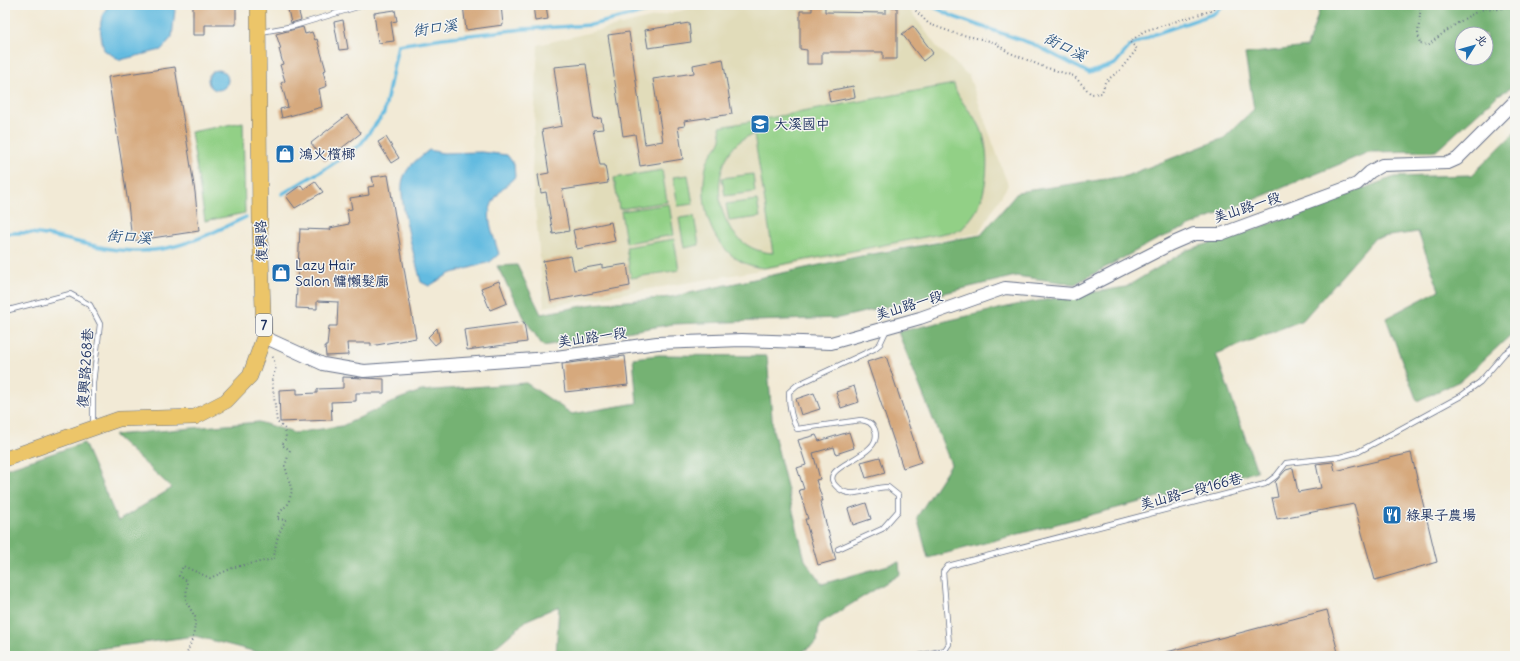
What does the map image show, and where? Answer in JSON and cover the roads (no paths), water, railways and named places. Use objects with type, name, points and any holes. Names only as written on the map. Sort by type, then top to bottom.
[{"type":"main road","name":"復興路","points":[[5,459],[119,419],[195,418],[226,401],[250,376],[264,337],[258,5]]},
{"type":"street","name":"美山路一段","points":[[264,337],[323,364],[364,371],[549,358],[657,343],[742,340],[831,343],[920,318],[1005,288],[1072,294],[1194,234],[1221,234],[1357,184],[1370,172],[1382,165],[1448,163],[1457,159],[1515,101]]},
{"type":"lane","points":[[258,33],[294,26],[364,5]]},
{"type":"lane","name":"復興路268巷","points":[[5,311],[70,294],[90,305],[100,324],[93,383],[93,428]]},
{"type":"lane","points":[[838,549],[882,529],[898,511],[898,495],[888,487],[879,487],[848,494],[836,486],[833,480],[834,472],[838,467],[867,452],[874,442],[876,435],[874,428],[869,422],[861,420],[797,428],[794,425],[789,400],[790,392],[797,385],[874,349],[880,344],[888,328]]},
{"type":"lane","name":"美山路一段166巷","points":[[919,656],[945,650],[949,644],[943,572],[948,566],[1265,484],[1276,476],[1286,463],[1340,457],[1358,452],[1461,396],[1480,382],[1505,353],[1515,346]]},
{"type":"water","points":[[109,5],[172,5],[175,10],[172,37],[161,50],[120,60],[104,50],[100,26],[105,10]]},
{"type":"water","points":[[214,70],[222,70],[228,76],[228,84],[222,90],[214,90],[208,84],[208,76]]},
{"type":"water","points":[[429,150],[443,153],[481,152],[507,155],[514,164],[515,177],[497,196],[490,211],[491,229],[499,254],[490,262],[449,274],[429,286],[421,282],[408,230],[402,188],[403,179],[407,170]]},
{"type":"waterway","name":"街口溪","points":[[282,194],[328,167],[360,145],[384,113],[398,45],[443,38],[524,29],[591,25],[673,5]]},
{"type":"waterway","name":"街口溪","points":[[930,5],[954,17],[1033,44],[1089,73],[1115,64],[1130,46],[1155,34],[1213,14],[1225,5]]},
{"type":"waterway","name":"街口溪","points":[[5,234],[39,234],[117,250],[156,250],[191,241],[246,217]]},
{"type":"place","name":"大溪國中","points":[[760,124]]},
{"type":"place","name":"鴻火檳榔","points":[[285,154]]},
{"type":"place","name":"Lazy Hair Salon 慵懶髮廊","points":[[281,273]]},
{"type":"place","name":"綠果子農場","points":[[1392,515]]}]
